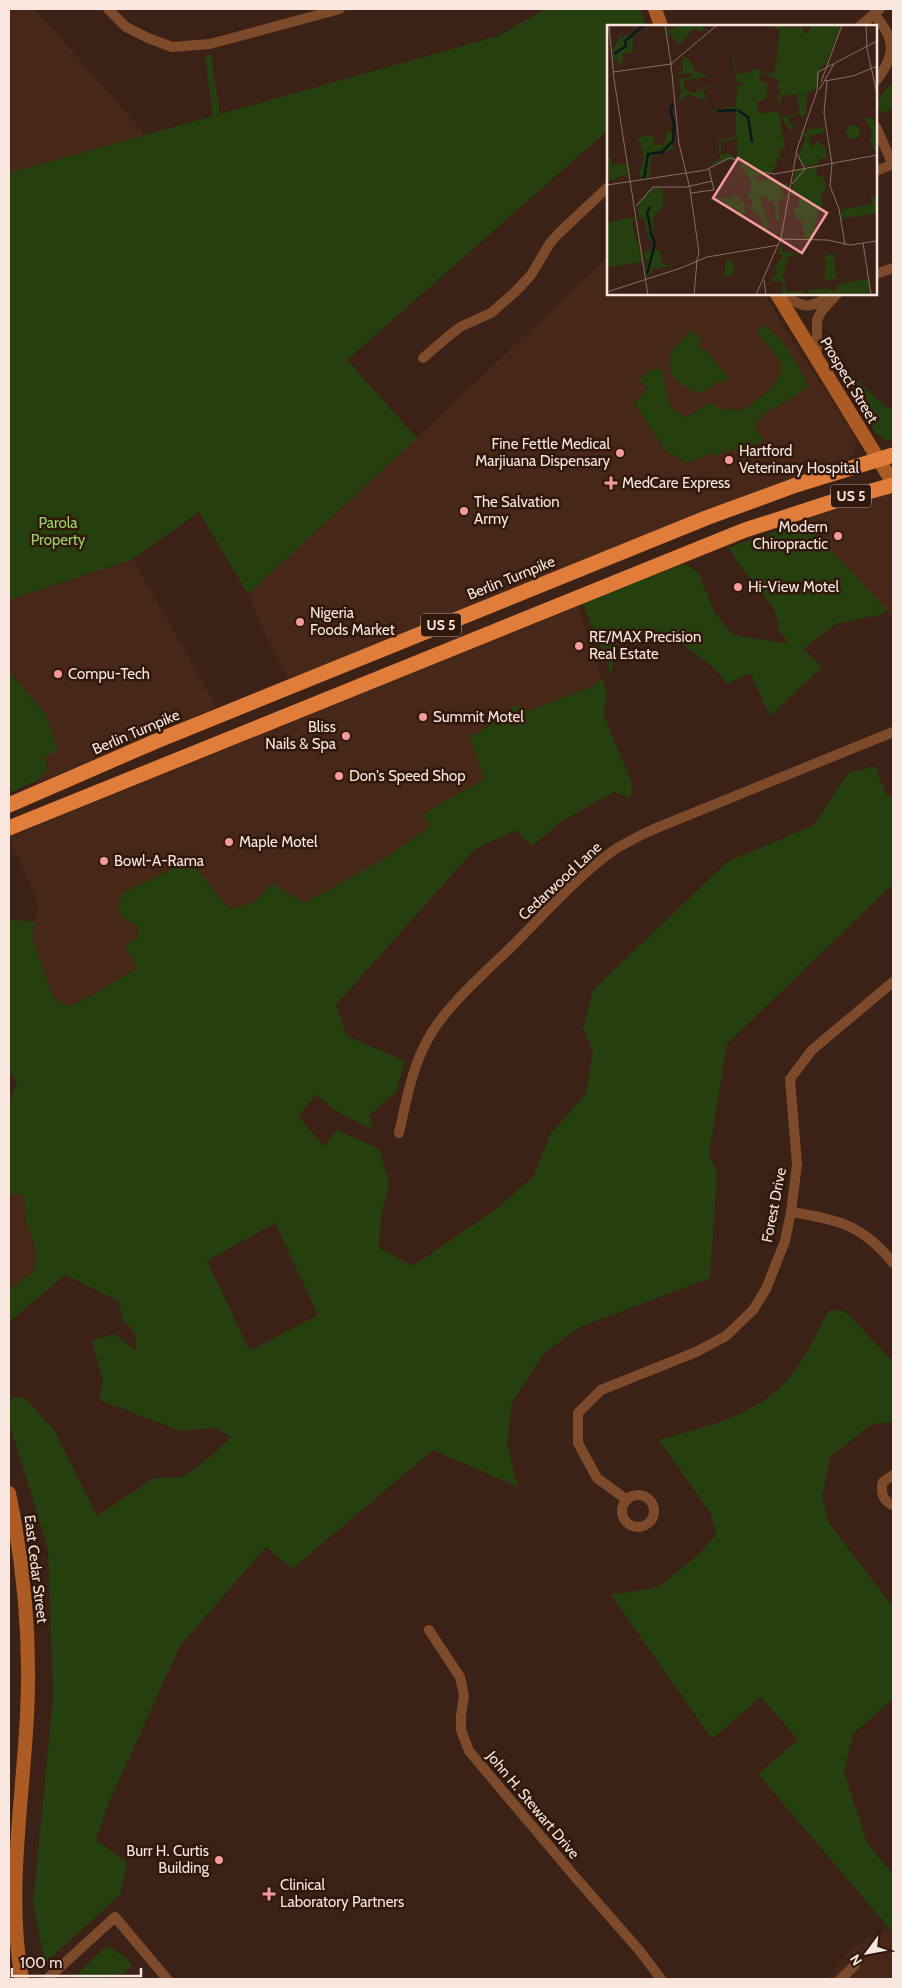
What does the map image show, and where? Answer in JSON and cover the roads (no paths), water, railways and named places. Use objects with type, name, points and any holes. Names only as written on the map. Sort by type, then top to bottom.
[{"type":"highway","name":"Berlin Turnpike","points":[[9,805],[154,742],[737,506],[886,457]]},
{"type":"highway","name":"US 5","points":[[9,828],[745,530],[836,500],[893,484]]},
{"type":"highway","points":[[564,575],[576,600]]},
{"type":"main road","points":[[655,9],[661,25]]},
{"type":"main road","name":"Prospect Street","points":[[780,295],[817,358],[886,457],[893,484]]},
{"type":"main road","name":"East Cedar Street","points":[[9,1493],[23,1574],[29,1656],[16,1902],[21,1978]]},
{"type":"street","points":[[108,9],[126,27],[172,47],[210,44],[340,9]]},
{"type":"street","points":[[861,25],[877,12],[889,36],[891,51],[889,63],[877,80]]},
{"type":"street","points":[[877,129],[893,164],[877,171]]},
{"type":"street","points":[[423,358],[450,334],[462,326],[492,313],[515,292],[531,275],[558,234],[607,188]]},
{"type":"street","points":[[877,274],[893,268]]},
{"type":"street","points":[[781,295],[800,304],[811,306],[834,295]]},
{"type":"street","points":[[817,358],[817,320],[835,295]]},
{"type":"street","name":"Cedarwood Lane","points":[[399,1133],[411,1084],[428,1039],[460,998],[598,862],[625,844],[654,829],[893,732]]},
{"type":"street","name":"Forest Drive","points":[[627,1500],[597,1478],[578,1443],[578,1413],[601,1390],[696,1352],[726,1336],[753,1310],[766,1289],[785,1241],[791,1212],[798,1164],[790,1079],[812,1050],[893,982]]},
{"type":"street","points":[[791,1212],[829,1218],[854,1228],[883,1249],[893,1262]]},
{"type":"street","points":[[893,1475],[886,1478],[883,1482],[881,1492],[886,1501],[893,1505]]},
{"type":"street","name":"John H. Stewart Drive","points":[[429,1630],[460,1677],[464,1696],[461,1730],[469,1751],[639,1950],[661,1979]]},
{"type":"street","points":[[47,1979],[115,1917],[167,1979]]},
{"type":"street","points":[[841,1979],[855,1965]]},
{"type":"place","name":"Fine Fettle Medical Marjiuana Dispensary","points":[[620,453]]},
{"type":"place","name":"Hartford Veterinary Hospital","points":[[729,460]]},
{"type":"place","name":"MedCare Express","points":[[611,483]]},
{"type":"place","name":"The Salvation Army","points":[[464,511]]},
{"type":"place","name":"Modern Chiropractic","points":[[838,536]]},
{"type":"place","name":"Hi-View Motel","points":[[738,587]]},
{"type":"place","name":"Nigeria Foods Market","points":[[300,622]]},
{"type":"place","name":"RE/MAX Precision Real Estate","points":[[579,646]]},
{"type":"place","name":"Compu-Tech","points":[[58,674]]},
{"type":"place","name":"Summit Motel","points":[[423,717]]},
{"type":"place","name":"Bliss Nails & Spa","points":[[346,736]]},
{"type":"place","name":"Don's Speed Shop","points":[[339,776]]},
{"type":"place","name":"Maple Motel","points":[[229,842]]},
{"type":"place","name":"Bowl-A-Rama","points":[[104,861]]},
{"type":"place","name":"Burr H. Curtis Building","points":[[219,1860]]},
{"type":"place","name":"Clinical Laboratory Partners","points":[[269,1894]]},
{"type":"park label","name":"Parola Property","points":[[58,532]]}]
